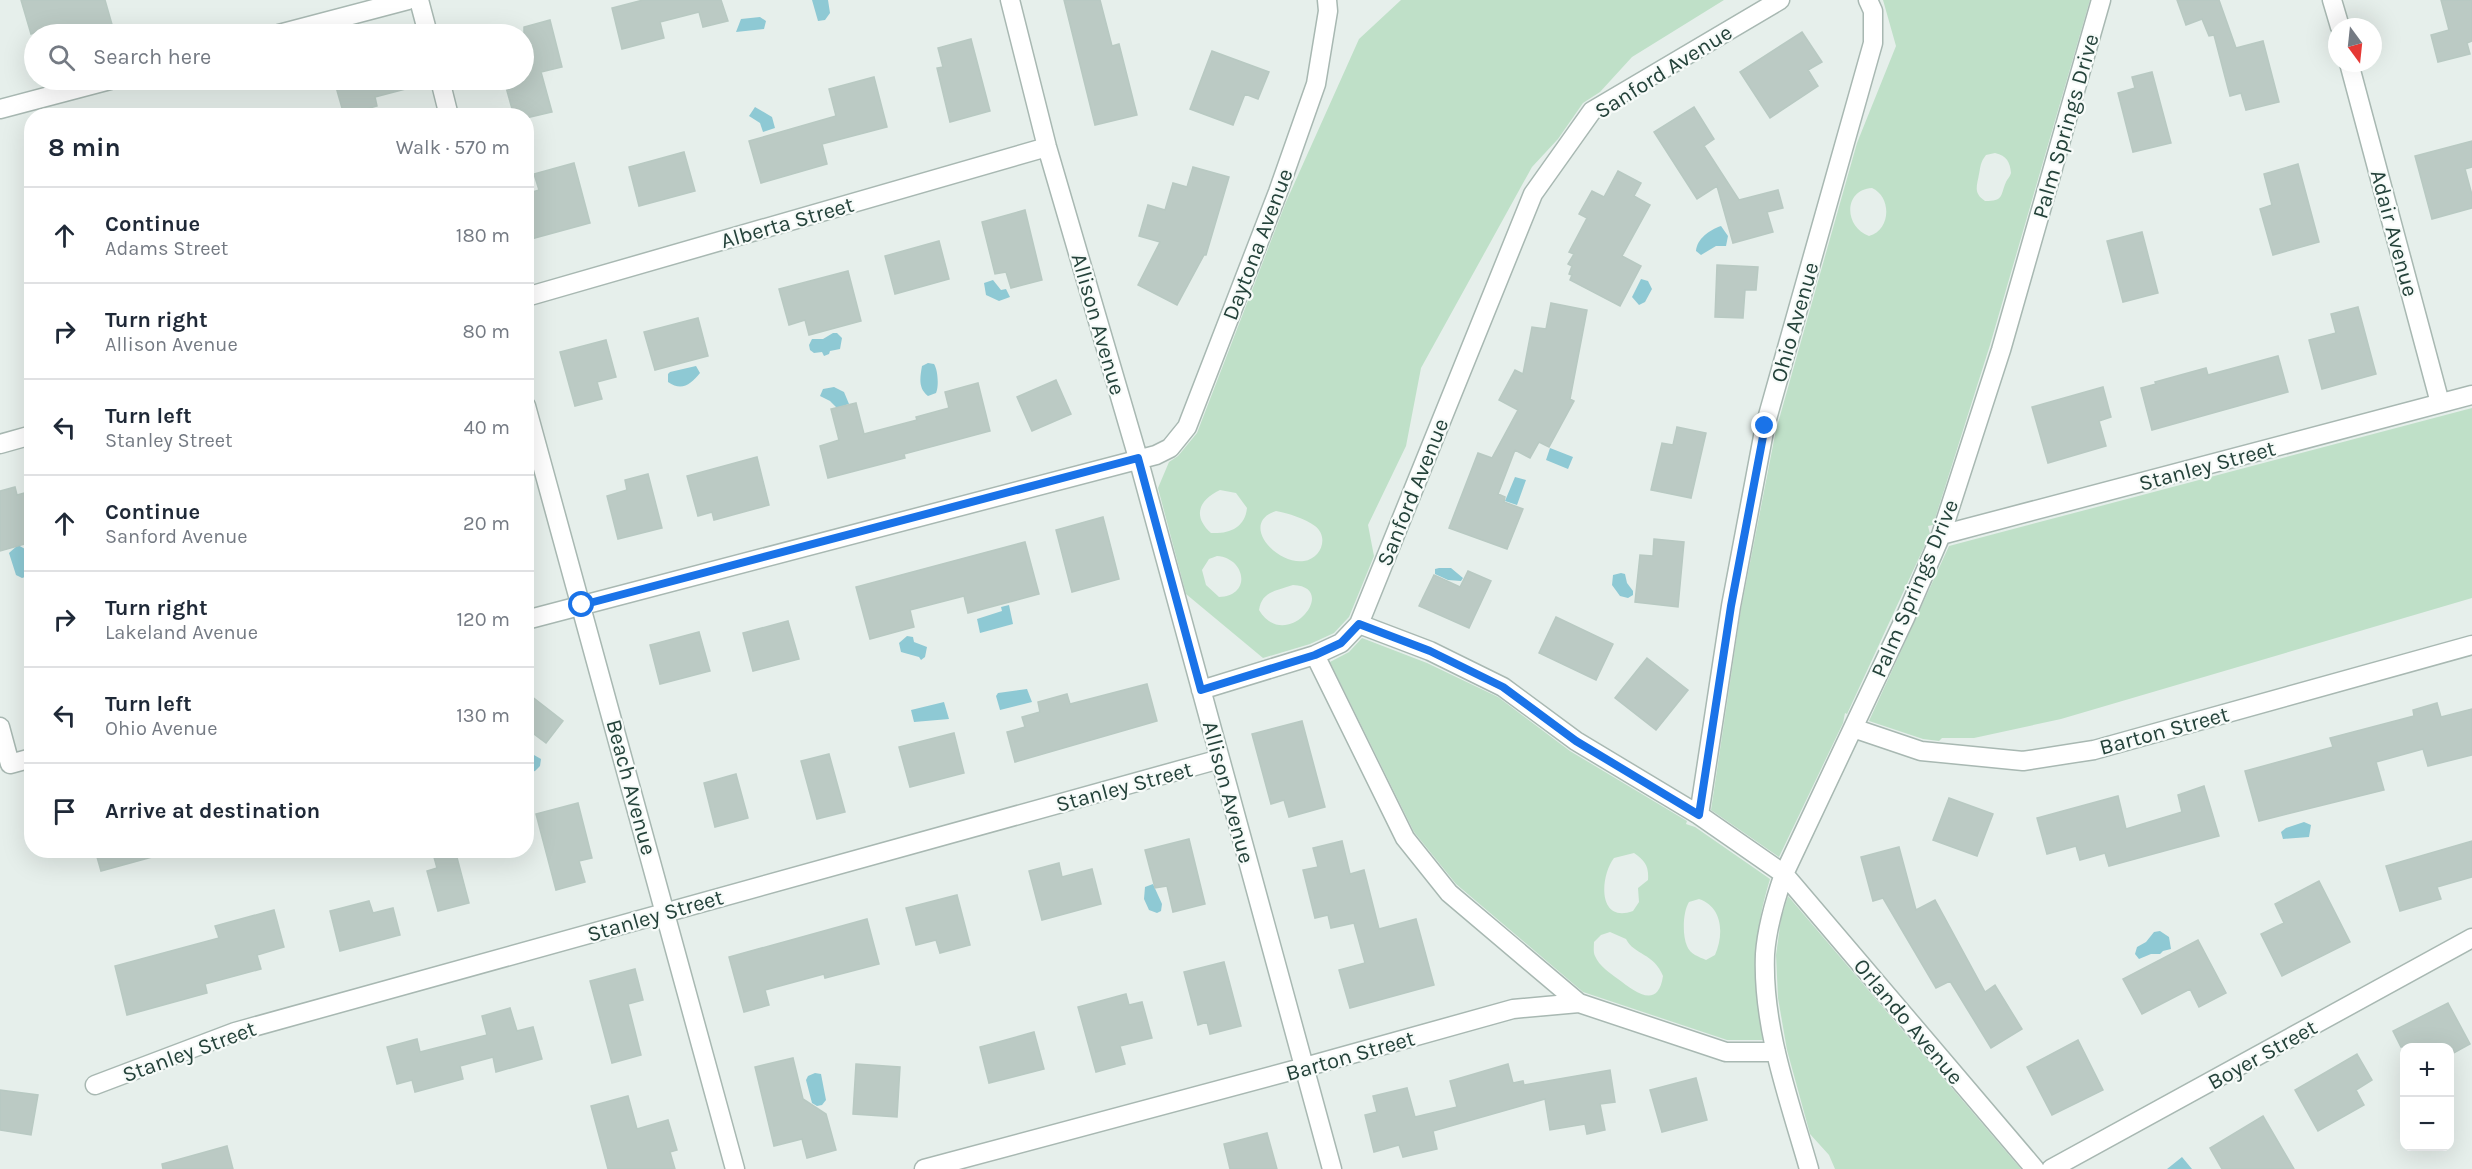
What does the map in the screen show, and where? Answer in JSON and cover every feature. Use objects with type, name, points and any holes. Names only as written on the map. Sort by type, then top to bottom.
[{"type":"street","points":[[317,24],[408,0]]},
{"type":"street","points":[[419,0],[425,24]]},
{"type":"street","name":"Allison Avenue","points":[[1010,0],[1047,147],[1138,458],[1332,1169]]},
{"type":"street","name":"Daytona Avenue","points":[[534,618],[1156,455],[1170,448],[1186,427],[1278,192],[1316,84],[1328,11],[1327,0]]},
{"type":"street","name":"Sanford Avenue","points":[[1315,655],[1341,643],[1359,624],[1533,194],[1592,111],[1780,0]]},
{"type":"street","name":"Palm Springs Drive","points":[[1809,1169],[1776,1052],[1767,999],[1765,953],[1771,915],[1784,874],[1941,535],[2001,350],[2101,0]]},
{"type":"street","points":[[2332,0],[2337,18]]},
{"type":"street","name":"Ohio Avenue","points":[[1699,815],[1731,606],[1765,426],[1873,43],[1870,5]]},
{"type":"street","name":"Adair Avenue","points":[[2351,72],[2440,403]]},
{"type":"street","points":[[0,109],[72,90]]},
{"type":"street","points":[[442,90],[447,108]]},
{"type":"street","name":"Alberta Street","points":[[534,295],[1047,147]]},
{"type":"street","name":"Stanley Street","points":[[1941,535],[2472,395]]},
{"type":"street","name":"Beach Avenue","points":[[534,434],[735,1169]]},
{"type":"street","points":[[0,444],[24,437]]},
{"type":"street","name":"Orlando Avenue","points":[[1359,624],[1430,651],[1503,687],[1576,741],[1699,815],[1784,874],[2035,1169]]},
{"type":"street","name":"Barton Street","points":[[1853,728],[1921,751],[2022,760],[2094,750],[2472,645]]},
{"type":"street","points":[[1201,690],[1315,655],[1405,838],[1449,893],[1579,1003]]},
{"type":"street","points":[[0,727],[10,764],[24,760]]},
{"type":"street","name":"Stanley Street","points":[[95,1085],[235,1032],[1220,759]]},
{"type":"street","name":"Boyer Street","points":[[2051,1169],[2472,938]]},
{"type":"street","name":"Barton Street","points":[[924,1169],[1513,1009],[1579,1003],[1726,1052],[1776,1052]]},
{"type":"green space","points":[[1401,0],[1724,0],[1632,57],[1600,92],[1583,103],[1558,139],[1532,167],[1421,368],[1406,446],[1368,525],[1374,556],[1349,617],[1334,633],[1310,644],[1263,658],[1186,594],[1158,488],[1169,462],[1178,456],[1197,433],[1286,202],[1359,39]],"holes":[[[1220,490],[1236,493],[1247,508],[1243,520],[1230,531],[1211,533],[1201,521],[1200,509],[1213,494]],[[1276,511],[1311,523],[1322,536],[1321,547],[1315,556],[1304,561],[1283,557],[1273,550],[1261,533],[1261,524],[1265,517]],[[1217,556],[1227,558],[1234,563],[1241,577],[1241,584],[1237,590],[1230,595],[1219,597],[1206,585],[1202,570],[1209,559]],[[1293,585],[1306,588],[1312,596],[1310,606],[1304,615],[1294,622],[1282,625],[1270,622],[1259,610],[1263,599],[1271,593]]]},
{"type":"green space","points":[[1883,0],[2090,0],[1990,345],[1933,525],[1928,526],[1930,534],[1779,857],[1711,810],[1741,609],[1776,430],[1857,143],[1896,46]],"holes":[[[1995,153],[2007,160],[2011,173],[2000,197],[1985,201],[1979,195],[1977,182],[1986,155]],[[1872,188],[1883,198],[1886,213],[1882,227],[1869,236],[1855,225],[1850,209],[1856,195]]]},
{"type":"green space","points":[[2472,408],[2472,598],[2061,719],[1974,738],[1942,738],[1939,741],[1923,739],[1869,721],[1949,546]]},
{"type":"green space","points":[[1362,638],[1427,663],[1498,697],[1570,751],[1687,821],[1686,824],[1695,827],[1770,879],[1760,920],[1756,959],[1757,997],[1763,1040],[1727,1040],[1583,992],[1456,884],[1414,832],[1330,662],[1349,652]],"holes":[[[1634,853],[1646,864],[1648,880],[1638,888],[1639,902],[1633,911],[1621,913],[1613,911],[1607,905],[1604,886],[1609,866],[1614,858]],[[1699,899],[1713,908],[1717,915],[1720,939],[1715,955],[1706,960],[1690,951],[1685,941],[1684,917],[1689,902]],[[1610,932],[1626,939],[1634,948],[1655,963],[1663,976],[1656,993],[1651,995],[1638,993],[1602,966],[1594,954],[1594,942],[1601,935]]]},
{"type":"green space","points":[[1788,896],[2021,1169],[1835,1169],[1829,1155],[1810,1134],[1787,1050],[1778,998],[1776,955],[1781,919]]},
{"type":"water","points":[[812,0],[828,0],[830,13],[825,20],[818,21]]},
{"type":"water","points":[[760,17],[766,21],[764,29],[736,32],[741,19]]},
{"type":"water","points":[[755,107],[772,117],[775,128],[763,132],[760,123],[749,116]]},
{"type":"water","points":[[1721,226],[1728,236],[1726,246],[1716,246],[1701,255],[1696,251],[1704,236]]},
{"type":"water","points":[[1641,279],[1648,281],[1652,289],[1645,302],[1639,305],[1632,297]]},
{"type":"water","points":[[993,280],[1001,290],[1006,289],[1010,297],[999,301],[986,295],[984,283]]},
{"type":"water","points":[[837,333],[842,338],[840,349],[830,351],[824,356],[822,352],[814,353],[810,350],[809,345],[812,339],[823,339]]},
{"type":"water","points":[[928,363],[934,364],[938,383],[936,393],[928,396],[921,386],[920,379],[922,366]]},
{"type":"water","points":[[696,366],[700,373],[690,383],[678,386],[668,382],[670,372]]},
{"type":"water","points":[[834,387],[844,392],[849,404],[837,408],[820,396],[823,389]]},
{"type":"water","points":[[1550,448],[1573,457],[1568,469],[1546,460]]},
{"type":"water","points":[[1515,477],[1526,480],[1517,505],[1505,501]]},
{"type":"water","points":[[18,545],[24,548],[24,577],[16,575],[9,553]]},
{"type":"water","points":[[1451,568],[1463,578],[1461,581],[1448,580],[1435,574],[1435,569]]},
{"type":"water","points":[[1625,574],[1627,583],[1633,591],[1633,595],[1628,598],[1620,596],[1612,585],[1613,575]]},
{"type":"water","points":[[1009,605],[1013,624],[980,633],[977,619],[1002,611],[1001,607]]},
{"type":"water","points":[[907,636],[913,637],[914,642],[927,647],[925,657],[921,660],[919,657],[901,652],[899,643]]},
{"type":"water","points":[[1027,689],[1032,702],[1000,710],[996,696],[998,693]]},
{"type":"water","points":[[944,702],[949,719],[914,722],[911,710]]},
{"type":"water","points":[[534,755],[541,759],[540,766],[535,771]]},
{"type":"water","points":[[2304,822],[2311,825],[2309,837],[2283,839],[2281,832]]},
{"type":"water","points":[[1153,884],[1162,904],[1161,911],[1157,913],[1149,910],[1144,899],[1145,887]]},
{"type":"water","points":[[2160,931],[2169,937],[2171,949],[2139,959],[2135,954],[2137,947],[2146,942],[2154,932]]},
{"type":"water","points":[[815,1073],[821,1074],[826,1100],[822,1105],[817,1106],[812,1103],[806,1080],[808,1076]]},
{"type":"water","points":[[2182,1157],[2192,1169],[2167,1169]]},
{"type":"building","points":[[21,0],[105,0],[112,24],[28,24]]},
{"type":"building","points":[[643,0],[721,0],[728,21],[703,27],[699,12],[660,22],[664,38],[622,49],[612,8]]},
{"type":"building","points":[[1064,0],[1100,0],[1112,46],[1119,44],[1137,115],[1095,125]]},
{"type":"building","points":[[2177,0],[2219,0],[2236,48],[2263,41],[2279,102],[2246,110],[2241,93],[2230,96],[2214,35],[2209,36],[2202,19],[2186,25]]},
{"type":"building","points":[[2441,0],[2472,0],[2472,41],[2467,43],[2470,54],[2438,62],[2431,35],[2449,30]]},
{"type":"building","points":[[550,20],[562,67],[541,72],[552,112],[534,116],[534,108],[512,108],[507,90],[534,90],[534,24]]},
{"type":"building","points":[[1802,32],[1822,62],[1808,70],[1818,86],[1770,118],[1740,72]]},
{"type":"building","points":[[971,39],[990,111],[950,122],[937,68],[943,67],[938,48]]},
{"type":"building","points":[[1212,51],[1269,72],[1258,99],[1245,94],[1233,125],[1190,109]]},
{"type":"building","points":[[2152,72],[2171,143],[2133,152],[2118,93],[2135,88],[2132,77]]},
{"type":"building","points":[[874,77],[887,127],[822,144],[827,164],[761,183],[749,141],[836,116],[829,89]]},
{"type":"building","points":[[337,90],[402,90],[375,97],[377,106],[342,108]]},
{"type":"building","points":[[1694,107],[1714,139],[1704,146],[1739,200],[1778,190],[1783,208],[1767,212],[1773,232],[1733,243],[1717,186],[1697,199],[1654,132]]},
{"type":"building","points":[[2472,141],[2472,167],[2465,169],[2472,195],[2472,208],[2432,219],[2415,156]]},
{"type":"building","points":[[684,152],[695,191],[639,206],[629,167]]},
{"type":"building","points":[[574,163],[590,223],[534,238],[534,192],[539,190],[534,174]]},
{"type":"building","points":[[2298,164],[2319,242],[2273,255],[2260,209],[2272,205],[2264,174]]},
{"type":"building","points":[[1193,167],[1229,177],[1206,255],[1177,305],[1138,285],[1160,242],[1139,236],[1148,205],[1165,210],[1173,183],[1187,187]]},
{"type":"building","points":[[1618,171],[1641,183],[1634,196],[1650,205],[1622,256],[1641,266],[1620,306],[1570,280],[1572,275],[1569,274],[1572,266],[1568,264],[1574,254],[1569,252],[1587,218],[1579,214],[1592,191],[1604,197]]},
{"type":"building","points":[[1025,210],[1042,280],[1011,288],[1006,272],[995,274],[982,222]]},
{"type":"building","points":[[2142,232],[2158,293],[2123,302],[2107,241]]},
{"type":"building","points":[[939,241],[949,279],[895,294],[885,256]]},
{"type":"building","points":[[1717,265],[1758,267],[1756,290],[1745,290],[1743,318],[1715,317]]},
{"type":"building","points":[[848,271],[861,321],[809,335],[805,320],[789,325],[779,289]]},
{"type":"building","points":[[1551,303],[1587,310],[1570,399],[1574,401],[1549,447],[1539,442],[1530,458],[1515,450],[1498,494],[1505,497],[1504,502],[1523,509],[1507,549],[1449,528],[1478,453],[1492,458],[1518,410],[1499,400],[1515,370],[1523,374],[1532,327],[1546,329]]},
{"type":"building","points":[[2358,307],[2376,374],[2322,389],[2309,340],[2336,333],[2331,314]]},
{"type":"building","points":[[698,318],[708,356],[655,370],[644,332]]},
{"type":"building","points":[[606,340],[616,377],[597,382],[602,399],[575,406],[560,352]]},
{"type":"building","points":[[2278,356],[2288,392],[2152,430],[2141,388],[2206,368],[2208,375]]},
{"type":"building","points":[[1056,380],[1071,414],[1032,431],[1017,397]]},
{"type":"building","points":[[978,383],[990,431],[904,454],[905,458],[828,478],[820,446],[839,440],[831,409],[856,403],[864,434],[917,420],[916,417],[949,408],[945,392]]},
{"type":"building","points":[[2103,387],[2111,417],[2099,421],[2106,446],[2048,463],[2032,407]]},
{"type":"building","points":[[1677,427],[1706,433],[1691,498],[1651,490],[1662,443],[1673,445]]},
{"type":"building","points":[[757,457],[769,505],[714,520],[712,512],[698,516],[687,476]]},
{"type":"building","points":[[648,474],[662,528],[618,539],[607,496],[627,490],[625,480]]},
{"type":"building","points":[[15,487],[17,495],[24,493],[24,544],[0,551],[0,491]]},
{"type":"building","points":[[1103,517],[1119,579],[1072,592],[1056,530]]},
{"type":"building","points":[[1654,539],[1684,542],[1678,607],[1635,602],[1640,555],[1653,556]]},
{"type":"building","points":[[1025,542],[1039,594],[968,613],[964,596],[910,610],[914,627],[870,639],[856,587]]},
{"type":"building","points":[[1468,571],[1491,581],[1469,628],[1419,606],[1434,575],[1460,587]]},
{"type":"building","points":[[1556,617],[1613,644],[1596,680],[1539,653]]},
{"type":"building","points":[[788,621],[799,659],[753,671],[743,633]]},
{"type":"building","points":[[699,632],[710,671],[660,684],[650,645]]},
{"type":"building","points":[[1647,658],[1688,690],[1656,730],[1615,698]]},
{"type":"building","points":[[1147,684],[1157,721],[1015,762],[1007,732],[1025,727],[1022,717],[1040,712],[1038,702],[1067,694],[1070,704]]},
{"type":"building","points":[[534,698],[563,721],[546,743],[534,734]]},
{"type":"building","points":[[2437,703],[2441,717],[2472,709],[2472,755],[2428,766],[2423,749],[2376,762],[2384,790],[2259,821],[2245,771],[2333,747],[2330,738],[2414,716],[2413,710]]},
{"type":"building","points":[[1302,721],[1325,807],[1289,817],[1284,800],[1271,804],[1252,734]]},
{"type":"building","points":[[954,733],[964,773],[910,787],[899,747]]},
{"type":"building","points":[[829,754],[845,812],[817,819],[801,761]]},
{"type":"building","points":[[736,774],[748,818],[715,827],[704,783]]},
{"type":"building","points":[[2204,786],[2219,836],[2109,866],[2105,853],[2080,860],[2076,846],[2047,854],[2037,818],[2118,796],[2126,829],[2182,812],[2178,795]]},
{"type":"building","points":[[1949,798],[1993,814],[1977,856],[1933,840]]},
{"type":"building","points":[[578,803],[592,858],[579,861],[585,882],[556,890],[536,814]]},
{"type":"building","points":[[1189,839],[1205,904],[1173,912],[1167,886],[1155,888],[1145,850]]},
{"type":"building","points":[[1342,841],[1350,874],[1364,870],[1379,929],[1416,919],[1434,985],[1350,1008],[1339,970],[1365,963],[1354,923],[1331,928],[1328,915],[1315,918],[1303,870],[1318,867],[1313,848]]},
{"type":"building","points":[[2472,841],[2472,877],[2437,887],[2441,899],[2400,911],[2386,866]]},
{"type":"building","points":[[1899,847],[1916,910],[1935,900],[1985,992],[1995,985],[2022,1029],[1991,1048],[1950,981],[1936,988],[1883,898],[1873,901],[1861,857]]},
{"type":"building","points":[[97,858],[149,858],[101,871]]},
{"type":"building","points":[[434,858],[457,858],[469,903],[438,911],[427,871],[437,868]]},
{"type":"building","points":[[1059,863],[1062,877],[1092,869],[1101,904],[1042,920],[1029,871]]},
{"type":"building","points":[[2319,881],[2350,942],[2282,976],[2261,934],[2284,923],[2275,904]]},
{"type":"building","points":[[957,895],[970,945],[940,953],[936,940],[916,945],[906,908]]},
{"type":"building","points":[[369,901],[373,913],[393,908],[400,935],[340,951],[330,911]]},
{"type":"building","points":[[274,910],[284,947],[257,955],[261,969],[205,984],[207,993],[127,1015],[115,966],[219,938],[215,926]]},
{"type":"building","points":[[867,919],[879,964],[825,978],[824,974],[765,990],[769,1005],[744,1012],[729,957]]},
{"type":"building","points":[[2198,940],[2226,993],[2199,1007],[2190,989],[2142,1014],[2123,979]]},
{"type":"building","points":[[1224,962],[1241,1026],[1210,1034],[1207,1022],[1198,1025],[1184,972]]},
{"type":"building","points":[[635,969],[643,1000],[628,1004],[641,1055],[612,1063],[590,981]]},
{"type":"building","points":[[1126,994],[1129,1005],[1142,1002],[1152,1038],[1120,1046],[1125,1064],[1096,1072],[1078,1007]]},
{"type":"building","points":[[2448,1003],[2470,1044],[2454,1053],[2454,1043],[2400,1043],[2400,1045],[2393,1031]]},
{"type":"building","points":[[510,1008],[517,1031],[533,1027],[542,1059],[496,1072],[493,1057],[460,1066],[463,1079],[415,1092],[412,1080],[397,1084],[387,1047],[417,1039],[420,1052],[487,1035],[482,1016]]},
{"type":"building","points":[[1034,1032],[1044,1069],[989,1083],[980,1047]]},
{"type":"building","points":[[2078,1040],[2103,1090],[2052,1115],[2027,1067]]},
{"type":"building","points":[[2357,1054],[2372,1080],[2356,1090],[2364,1105],[2318,1131],[2295,1090]]},
{"type":"building","points":[[793,1058],[803,1099],[826,1114],[836,1150],[807,1158],[802,1139],[774,1146],[755,1067]]},
{"type":"building","points":[[856,1064],[900,1067],[897,1117],[853,1114]]},
{"type":"building","points":[[1508,1064],[1513,1083],[1523,1081],[1524,1085],[1610,1070],[1615,1102],[1600,1104],[1605,1130],[1587,1134],[1585,1124],[1550,1130],[1545,1099],[1433,1131],[1437,1149],[1403,1157],[1399,1145],[1374,1152],[1365,1115],[1377,1112],[1373,1096],[1407,1088],[1415,1117],[1457,1107],[1450,1081]]},
{"type":"building","points":[[1696,1078],[1707,1120],[1662,1132],[1650,1090]]},
{"type":"building","points":[[0,1090],[38,1095],[31,1135],[0,1130]]},
{"type":"building","points":[[628,1096],[637,1129],[668,1120],[677,1150],[670,1152],[675,1169],[608,1169],[591,1106]]},
{"type":"building","points":[[2263,1116],[2294,1169],[2222,1169],[2210,1148]]},
{"type":"building","points":[[1267,1133],[1277,1169],[1230,1169],[1224,1144]]},
{"type":"building","points":[[227,1146],[233,1169],[163,1169],[162,1164]]},
{"type":"route","points":[[582,605],[1138,458],[1201,690],[1315,655],[1341,643],[1359,624],[1430,651],[1503,687],[1576,741],[1699,815],[1731,606],[1765,426]]}]
